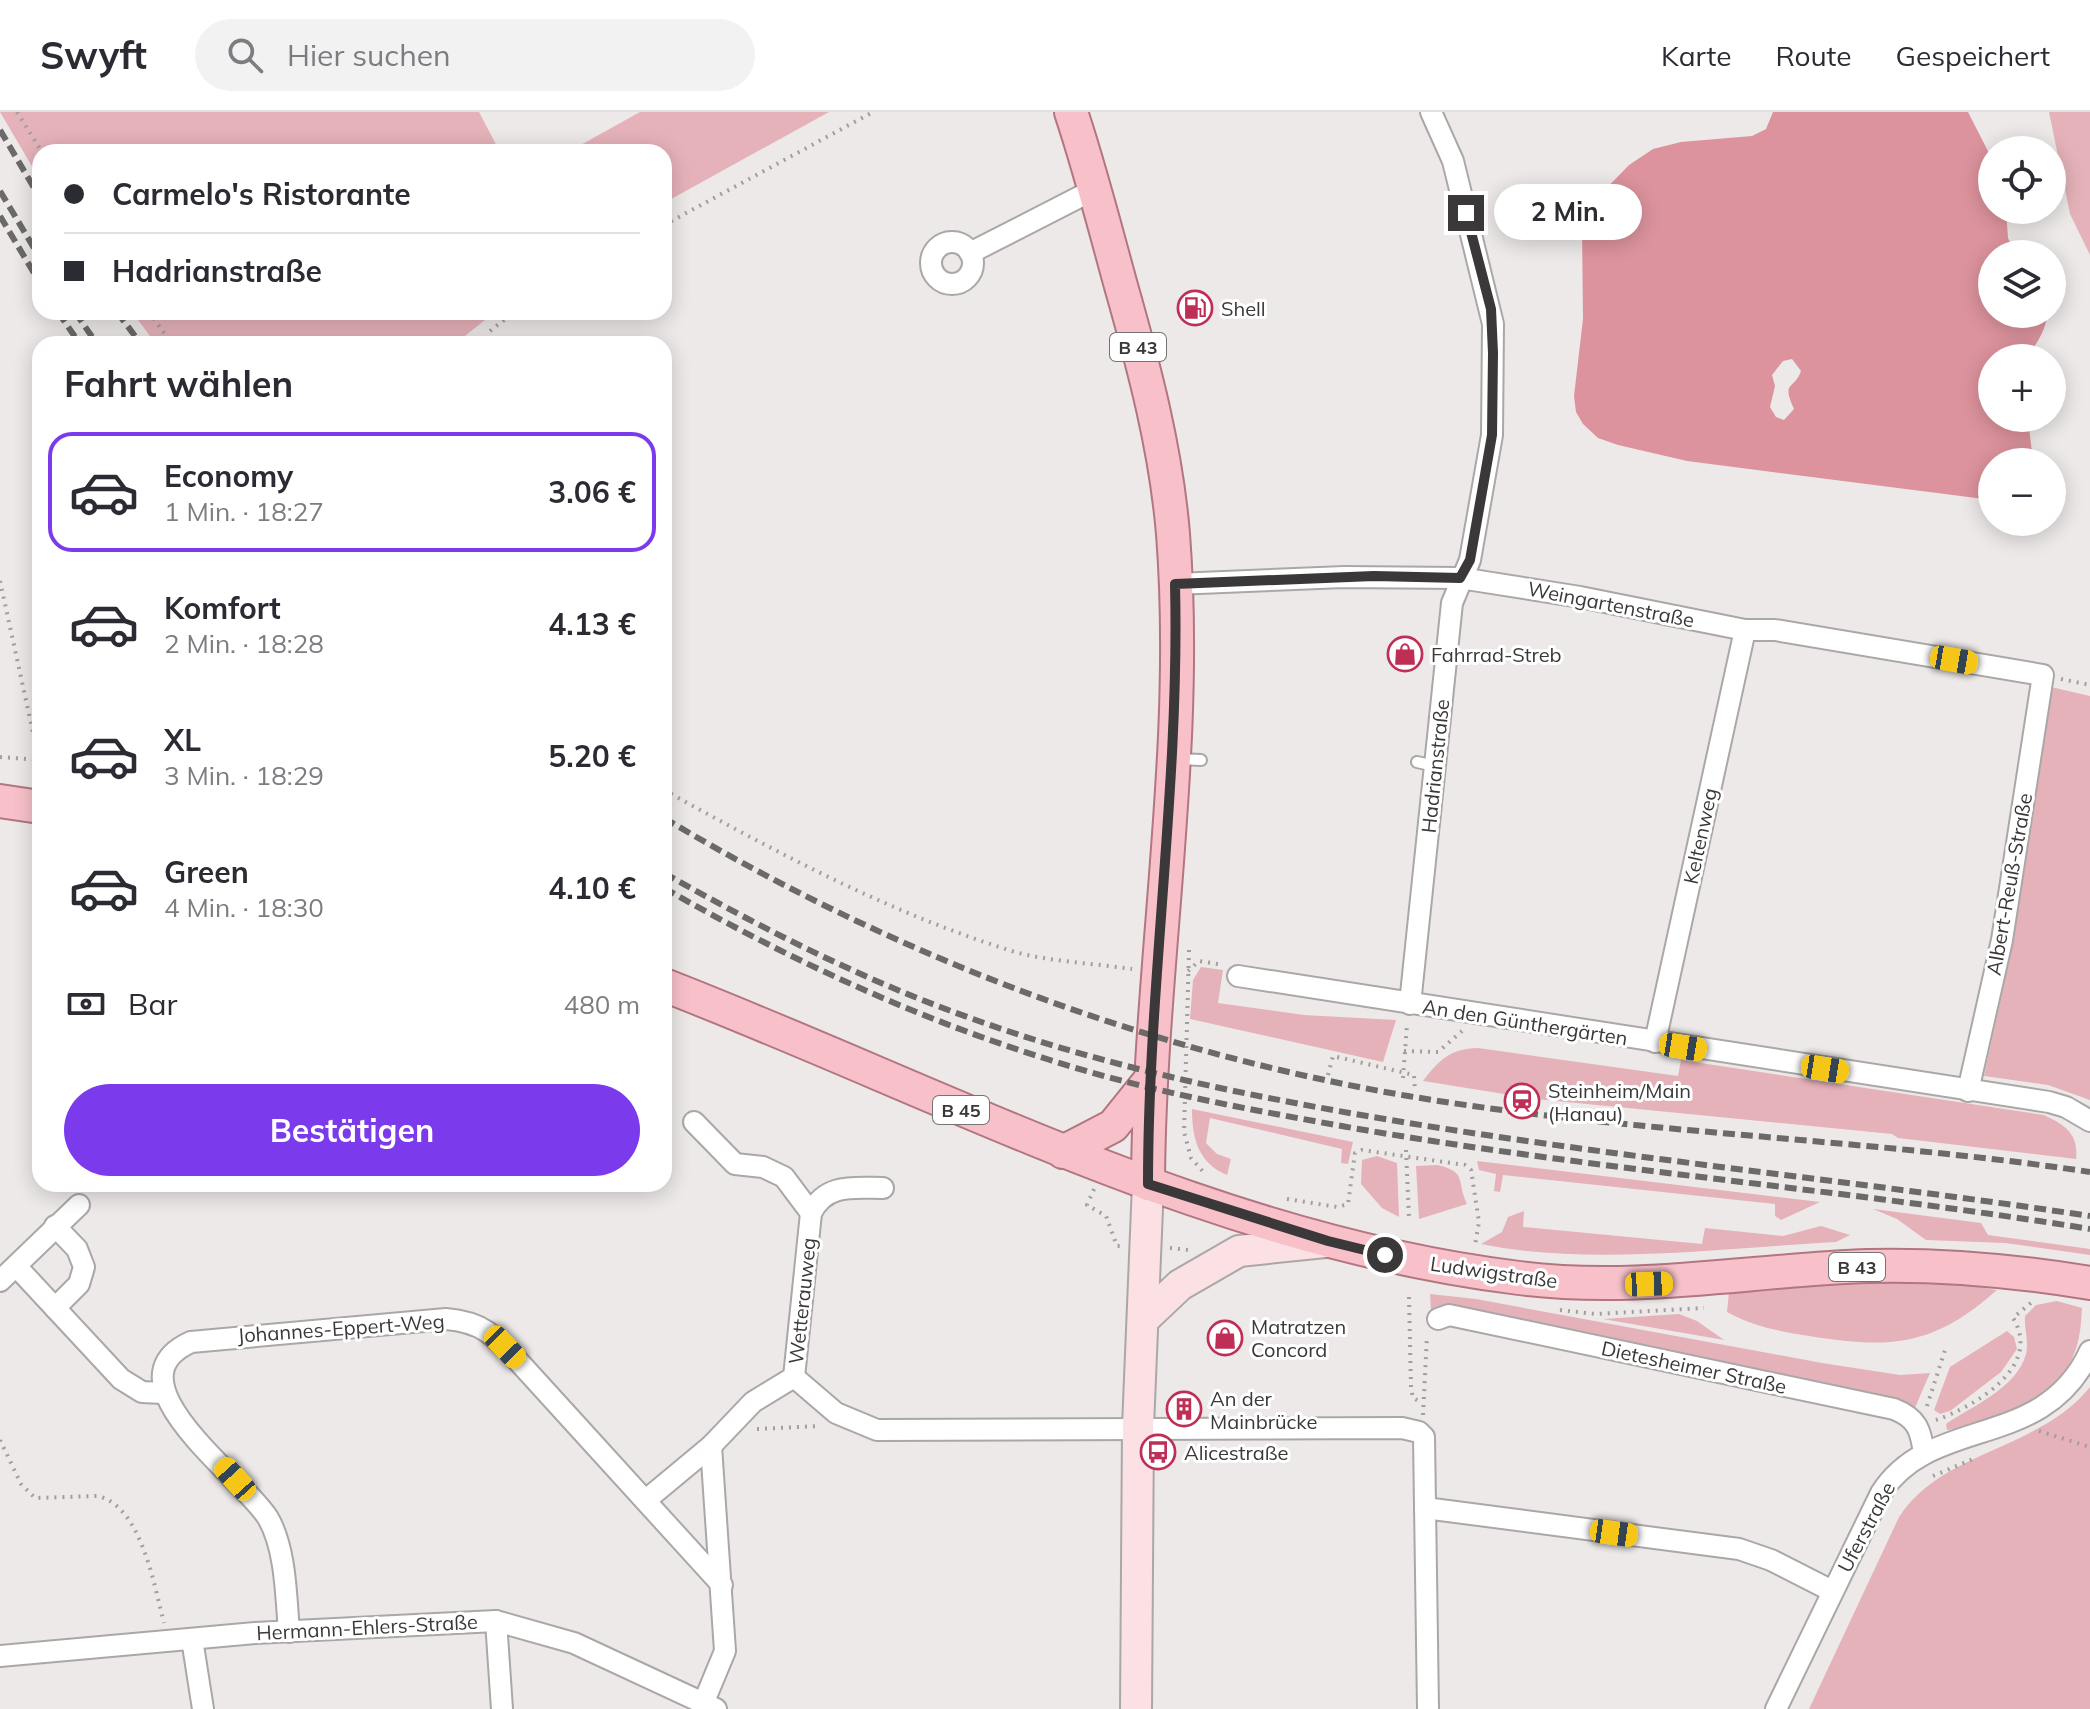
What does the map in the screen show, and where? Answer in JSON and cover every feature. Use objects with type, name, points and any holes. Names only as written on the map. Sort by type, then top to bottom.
[{"type":"main road","name":"B 43","points":[[1074,113],[1156,422],[1169,495],[1187,759],[1173,972],[1150,1080],[1148,1184]]},
{"type":"main road","points":[[0,801],[32,806]]},
{"type":"main road","name":"B 45","points":[[672,988],[1063,1152],[1148,1184]]},
{"type":"main road","points":[[1063,1152],[1113,1126],[1150,1080]]},
{"type":"main road","points":[[1136,1709],[1138,1427],[1148,1184]]},
{"type":"main road","name":"Ludwigstraße","points":[[1148,1184],[1328,1241],[1456,1269],[1570,1283],[1678,1283],[1865,1266],[1923,1265],[1998,1270],[2088,1282]]},
{"type":"main road","points":[[1143,1320],[1180,1285],[1239,1251],[1328,1241]]},
{"type":"street","name":"Hadrianstraße","points":[[1410,1004],[1426,764],[1452,603],[1470,560],[1492,435],[1493,324],[1453,161],[1431,112]]},
{"type":"street","points":[[970,253],[1095,189]]},
{"type":"street","name":"Weingartenstraße","points":[[1175,584],[1374,576],[1460,578],[1745,630],[1775,630],[2043,675]]},
{"type":"street","name":"Keltenweg","points":[[1655,1042],[1745,630]]},
{"type":"street","name":"Albert-Reuß-Straße","points":[[1968,1091],[2002,940],[2043,675]]},
{"type":"street","name":"An den Günthergärten","points":[[1238,976],[2049,1102],[2066,1107],[2090,1121]]},
{"type":"street","name":"Wetterauweg","points":[[694,1122],[735,1164],[763,1167],[784,1177],[811,1213]]},
{"type":"street","name":"Wetterauweg","points":[[646,1500],[711,1446],[753,1402],[794,1377],[811,1213],[819,1198],[834,1189],[883,1188]]},
{"type":"street","points":[[0,1281],[79,1205]]},
{"type":"street","points":[[55,1226],[77,1249],[84,1267],[79,1284],[55,1308]]},
{"type":"street","points":[[16,1266],[131,1387],[153,1395],[163,1393],[177,1416],[255,1500],[273,1528],[289,1632]]},
{"type":"street","name":"Dietesheimer Straße","points":[[1432,1323],[1449,1315],[1894,1409],[1906,1414],[1919,1426],[1924,1454]]},
{"type":"street","name":"Johannes-Eppert-Weg","points":[[163,1393],[165,1365],[170,1355],[179,1347],[203,1339],[446,1319],[472,1322],[505,1347],[722,1585]]},
{"type":"street","name":"Uferstraße","points":[[1776,1709],[1832,1591],[1889,1481],[1901,1467],[1924,1454],[2012,1423],[2047,1405],[2077,1376],[2090,1351]]},
{"type":"street","points":[[794,1377],[836,1413],[877,1430],[1138,1427],[1402,1428],[1419,1432],[1424,1437],[1428,1709]]},
{"type":"street","points":[[710,1707],[725,1651],[711,1446]]},
{"type":"street","points":[[1425,1508],[1739,1549],[1771,1560],[1832,1591]]},
{"type":"street","points":[[496,1621],[502,1709]]},
{"type":"street","name":"Hermann-Ehlers-Straße","points":[[0,1656],[289,1632],[496,1621],[565,1640],[710,1707]]},
{"type":"street","points":[[192,1639],[203,1709]]},
{"type":"path","points":[[17,112],[37,144]]},
{"type":"path","points":[[672,221],[873,112]]},
{"type":"path","points":[[490,331],[504,320]]},
{"type":"path","points":[[0,581],[32,724]]},
{"type":"path","points":[[2043,675],[2090,685]]},
{"type":"path","points":[[0,757],[32,759]]},
{"type":"path","points":[[672,794],[758,842],[895,909],[1015,952],[1173,972],[1199,961],[1215,964]]},
{"type":"path","points":[[1403,1075],[1410,1004]]},
{"type":"path","points":[[1404,1051],[1438,1052],[1483,1015]]},
{"type":"path","points":[[1328,1075],[1333,1056],[1403,1075],[1414,1075],[1415,1092]]},
{"type":"path","points":[[1184,1132],[1191,1158],[1206,1175],[1217,1178]]},
{"type":"path","points":[[1287,1199],[1337,1207],[1348,1204],[1352,1201],[1355,1153],[1362,1150],[1465,1165],[1471,1170],[1479,1222],[1475,1246]]},
{"type":"path","points":[[1406,1150],[1409,1218]]},
{"type":"path","points":[[1087,1205],[1106,1216],[1117,1246]]},
{"type":"path","points":[[1409,1297],[1411,1388],[1413,1398],[1422,1403]]},
{"type":"path","points":[[1940,1419],[1986,1393],[2014,1367],[2023,1346],[2021,1331],[2013,1318]]},
{"type":"path","points":[[1424,1437],[1422,1403],[1432,1323]]},
{"type":"path","points":[[1927,1407],[1945,1350]]},
{"type":"path","points":[[727,1430],[861,1424]]},
{"type":"path","points":[[2035,1430],[2090,1447]]},
{"type":"path","points":[[0,1440],[27,1493],[42,1499],[103,1497],[138,1534],[168,1641]]},
{"type":"path","points":[[1927,1478],[1976,1457]]},
{"type":"shaded area","points":[[0,112],[479,112],[496,144],[32,144],[32,166]]},
{"type":"shaded area","points":[[640,112],[829,112],[672,199],[672,144],[582,144]]},
{"type":"shaded area","points":[[1773,112],[1968,112],[1980,136],[1978,224],[2007,224],[2009,240],[1978,240],[1978,328],[2044,328],[2036,344],[1978,344],[1978,432],[2030,432],[2031,448],[1978,448],[1978,498],[1687,461],[1598,438],[1583,424],[1576,412],[1574,396],[1583,319],[1582,230],[1589,206],[1629,165],[1653,149],[1681,142],[1752,136],[1766,129]],"holes":[[[1792,359],[1801,371],[1789,390],[1794,409],[1784,420],[1776,417],[1770,407],[1775,386],[1772,375],[1783,361]]]},
{"type":"shaded area","points":[[2049,112],[2090,112],[2090,255],[2070,214],[2066,195],[2066,136],[2054,136]]},
{"type":"shaded area","points":[[138,320],[485,320],[465,336],[150,336]]},
{"type":"shaded area","points":[[2051,687],[2090,696],[2090,1100],[2048,1085],[1984,1076],[2012,946]]},
{"type":"shaded area","points":[[1201,967],[1223,970],[1218,1003],[1304,1015],[1396,1020],[1383,1062],[1190,1019],[1193,980]]},
{"type":"shaded area","points":[[1478,1048],[1678,1076],[1681,1060],[2044,1115],[2069,1131],[2075,1143],[2076,1159],[1898,1138],[1892,1134],[1536,1099],[1423,1081],[1446,1057],[1460,1050]]},
{"type":"shaded area","points":[[1192,1109],[1353,1142],[1348,1164],[1341,1163],[1342,1149],[1210,1118],[1206,1143],[1217,1154],[1231,1159],[1227,1175],[1209,1164],[1203,1156],[1195,1139]]},
{"type":"shaded area","points":[[1377,1156],[1397,1163],[1399,1217],[1382,1208],[1361,1184],[1362,1160]]},
{"type":"shaded area","points":[[1477,1161],[1820,1202],[1781,1220],[1775,1216],[1775,1204],[1503,1175],[1500,1192],[1494,1191],[1496,1174],[1479,1170]]},
{"type":"shaded area","points":[[1437,1165],[1457,1174],[1467,1204],[1419,1219],[1416,1166]]},
{"type":"shaded area","points":[[1873,1209],[1981,1223],[1988,1235],[2090,1249],[2090,1255],[2005,1243],[1926,1240],[1897,1219]]},
{"type":"shaded area","points":[[1524,1211],[1523,1227],[1702,1244],[1705,1228],[1783,1236],[1821,1226],[1850,1235],[1836,1242],[1657,1254],[1566,1254],[1481,1244],[1502,1232],[1508,1217]]},
{"type":"shaded area","points":[[1879,1282],[1960,1284],[1997,1290],[1974,1309],[1931,1333],[1887,1342],[1838,1340],[1787,1332],[1757,1325],[1727,1312],[1729,1292]]},
{"type":"shaded area","points":[[1430,1294],[1476,1299],[1822,1363],[1900,1375],[1930,1373],[1914,1410],[1441,1309],[1431,1312]]},
{"type":"shaded area","points":[[2057,1301],[2082,1308],[2074,1354],[2057,1381],[2013,1411],[1979,1424],[1947,1430],[1946,1424],[1992,1395],[2013,1377],[2026,1354],[2025,1316],[2036,1305]]},
{"type":"shaded area","points":[[1679,1314],[1697,1321],[1724,1340],[1603,1319]]},
{"type":"shaded area","points":[[2007,1331],[2014,1337],[2017,1349],[2001,1372],[1950,1411],[1940,1414],[1934,1410],[1950,1367]]},
{"type":"shaded area","points":[[2090,1387],[2090,1709],[1809,1709],[1899,1517],[1918,1495],[1940,1477],[1965,1463],[2045,1424],[2069,1408]]},
{"type":"railway","points":[[0,130],[32,184]]},
{"type":"railway","points":[[0,191],[32,245]]},
{"type":"railway","points":[[0,216],[32,270]]},
{"type":"railway","points":[[64,320],[74,336]]},
{"type":"railway","points":[[80,320],[92,336]]},
{"type":"railway","points":[[123,320],[135,336]]},
{"type":"railway","points":[[672,823],[840,913],[1023,992],[1213,1053],[1310,1077],[1493,1109],[1920,1151],[2090,1172]]},
{"type":"railway","points":[[672,877],[777,934],[893,988],[1028,1038],[1141,1070],[1254,1095],[1427,1126],[2090,1216]]},
{"type":"railway","points":[[672,893],[804,962],[901,1006],[1050,1060],[1160,1090],[1439,1142],[2090,1229]]},
{"type":"place","name":"Shell","points":[[1195,308]]},
{"type":"place","name":"Fahrrad-Streb","points":[[1405,654]]},
{"type":"place","name":"Steinheim/Main (Hanau)","points":[[1522,1101]]},
{"type":"place","name":"Matratzen Concord","points":[[1225,1338]]},
{"type":"place","name":"An der Mainbrücke","points":[[1184,1409]]},
{"type":"place","name":"Alicestraße","points":[[1158,1452]]},
{"type":"route","points":[[1385,1255],[1328,1241],[1148,1184],[1148,1121],[1173,759],[1175,584],[1404,575],[1460,578],[1470,560],[1493,422],[1493,324],[1466,213]]}]
